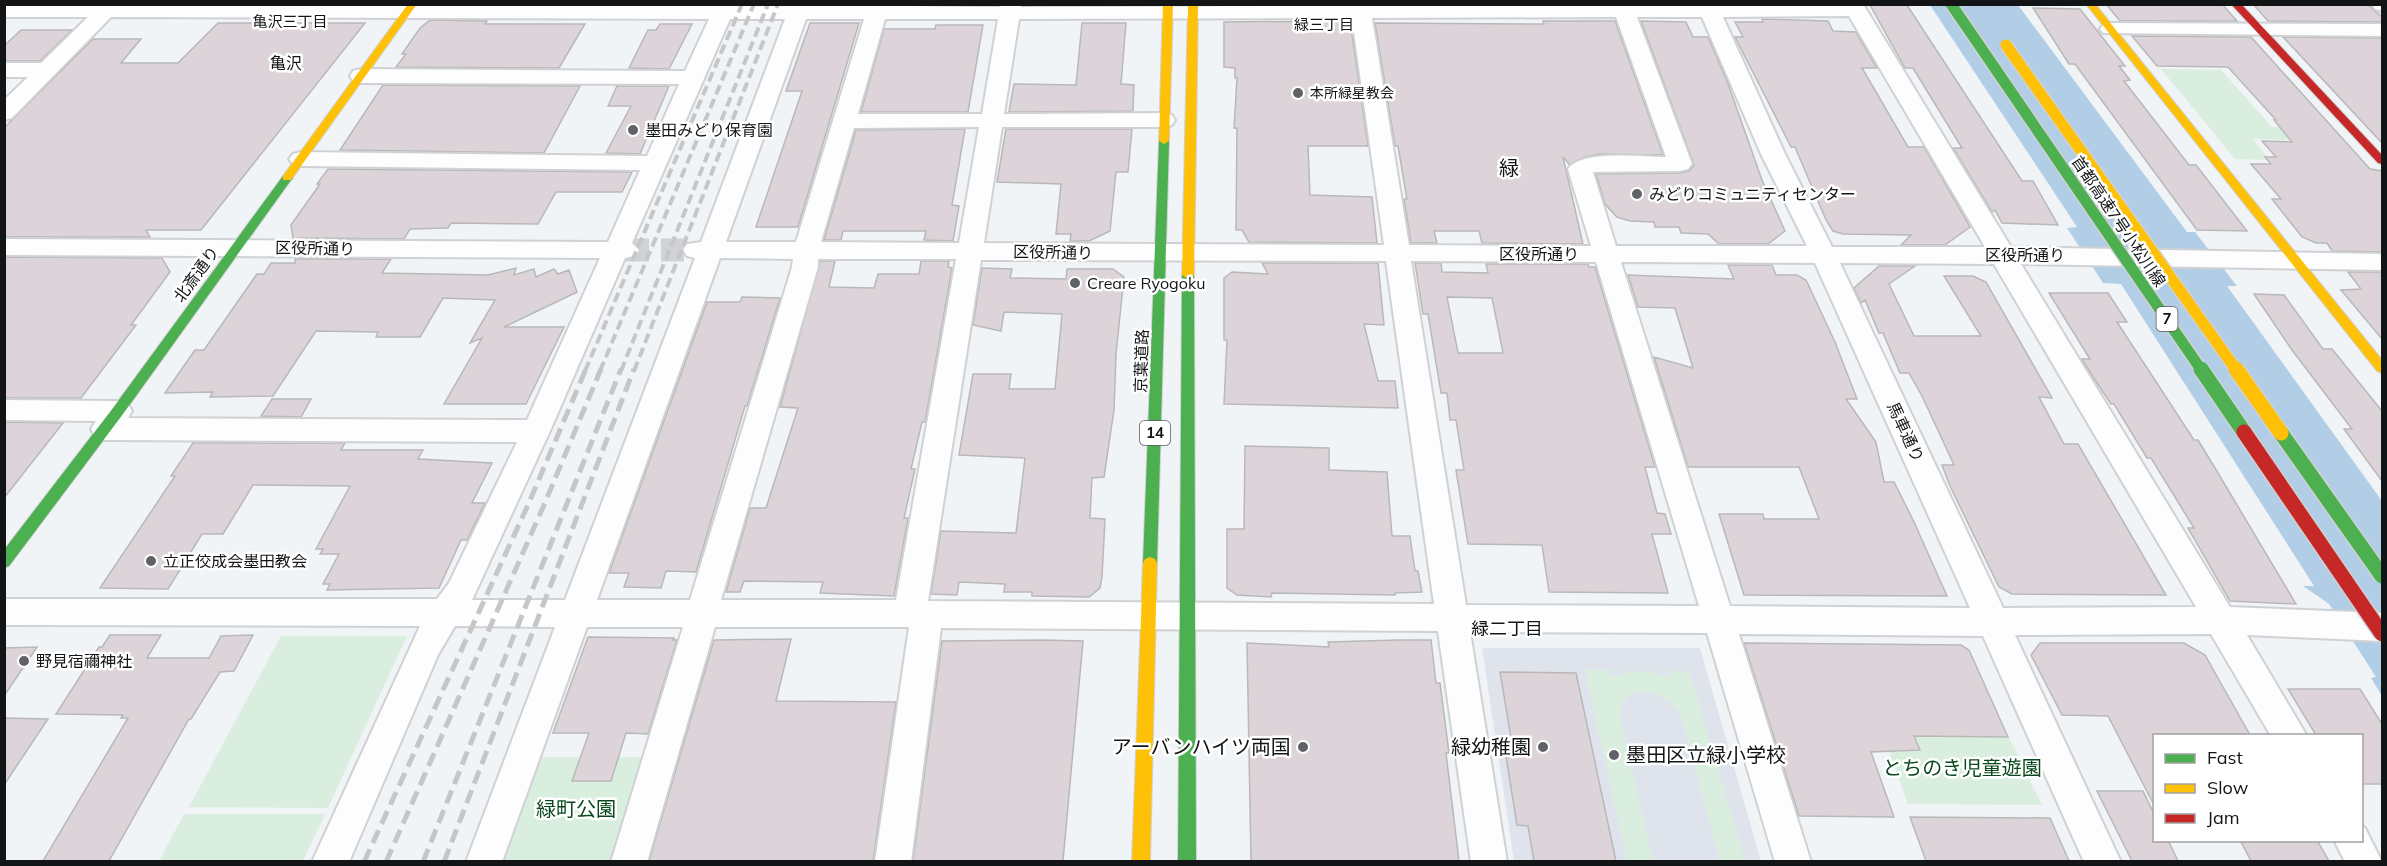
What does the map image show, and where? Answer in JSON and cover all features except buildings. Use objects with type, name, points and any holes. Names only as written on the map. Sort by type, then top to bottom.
[{"type":"main road","name":"首都高速7号小松川線","points":[[1951,4],[2382,634]]},
{"type":"main road","points":[[2090,4],[2382,368]]},
{"type":"main road","points":[[2235,4],[2382,161]]},
{"type":"main road","name":"京葉道路","points":[[1142,861],[1168,8]]},
{"type":"main road","name":"14","points":[[1187,861],[1188,254],[1193,8]]},
{"type":"main road","name":"北斎通り","points":[[4,562],[111,420],[410,9]]},
{"type":"main road","name":"首都高速7号小松川線","points":[[1998,34],[2382,576]]},
{"type":"street","points":[[4,11],[110,8],[1531,8],[1624,10],[1708,7],[1854,7],[2288,734]]},
{"type":"street","name":"馬車通り","points":[[1708,7],[1773,154],[1824,255],[2103,861]]},
{"type":"street","points":[[4,113],[110,8]]},
{"type":"street","points":[[330,861],[422,655],[461,591],[621,250],[655,163],[724,8]]},
{"type":"street","points":[[484,861],[576,614],[703,250],[799,8]]},
{"type":"street","points":[[1360,8],[1489,861]]},
{"type":"street","points":[[629,861],[805,267],[806,250],[878,9]]},
{"type":"street","points":[[893,861],[919,614],[970,251],[1010,9]]},
{"type":"street","points":[[1624,10],[1680,164],[1589,164],[1580,169],[1793,861]]},
{"type":"street","points":[[2110,29],[2382,30]]},
{"type":"street","points":[[4,70],[46,70]]},
{"type":"street","points":[[361,76],[693,78]]},
{"type":"street","points":[[844,121],[1164,120]]},
{"type":"street","points":[[301,159],[655,163]]},
{"type":"street","name":"区役所通り","points":[[4,247],[621,250]]},
{"type":"street","name":"区役所通り","points":[[703,250],[1161,254],[2002,255],[2382,262]]},
{"type":"street","points":[[4,410],[111,420],[537,431]]},
{"type":"street","points":[[4,612],[445,615],[919,614],[1453,619],[1719,618],[1993,622],[2220,620],[2382,627]]},
{"type":"street","points":[[2353,842],[2365,861]]},
{"type":"shaded area","name":"墨田区立緑小学校","points":[[1482,648],[1700,648],[1761,861],[1514,861]]},
{"type":"green space","points":[[2161,69],[2221,70],[2272,127],[2280,127],[2291,140],[2253,139],[2269,160],[2235,159]]},
{"type":"green space","points":[[281,636],[407,636],[328,808],[189,807]]},
{"type":"green space","points":[[1585,670],[1609,670],[1611,678],[1640,671],[1670,678],[1668,671],[1689,671],[1745,861],[1720,861],[1680,712],[1665,699],[1647,692],[1631,696],[1624,702],[1619,712],[1653,861],[1627,861]]},
{"type":"green space","name":"とちのき児童遊園","points":[[2006,731],[2042,805],[1908,804],[1882,732]]},
{"type":"green space","name":"緑町公園","points":[[541,757],[645,757],[614,861],[501,862]]},
{"type":"green space","points":[[184,814],[325,814],[303,861],[159,861]]},
{"type":"water","points":[[1930,5],[2018,5],[2187,232],[2195,232],[2237,286],[2227,286],[2382,501],[2382,696],[2371,678],[2376,677],[2329,604],[2303,586],[2314,586],[2121,284],[2103,283],[2067,228],[2077,227]]},
{"type":"tunnel","points":[[626,250],[696,250]]},
{"type":"railway","points":[[585,371],[742,4]]},
{"type":"railway","points":[[600,371],[754,4]]},
{"type":"railway","points":[[621,371],[768,4]]},
{"type":"railway","points":[[634,371],[778,4]]},
{"type":"railway","points":[[364,862],[528,505],[586,369]]},
{"type":"railway","points":[[386,862],[544,505],[601,369]]},
{"type":"railway","points":[[423,862],[621,369]]},
{"type":"railway","points":[[444,862],[634,369]]},
{"type":"traffic: fast","points":[[1951,4],[2244,432]]},
{"type":"traffic: fast","points":[[1150,563],[1164,141]]},
{"type":"traffic: fast","points":[[4,562],[118,411],[287,178]]},
{"type":"traffic: fast","points":[[1187,862],[1188,275]]},
{"type":"traffic: fast","points":[[2281,433],[2382,576]]},
{"type":"traffic: slow","points":[[287,178],[413,4]]},
{"type":"traffic: slow","points":[[1164,141],[1168,4]]},
{"type":"traffic: slow","points":[[1188,275],[1193,4]]},
{"type":"traffic: slow","points":[[2090,4],[2382,368]]},
{"type":"traffic: slow","points":[[2006,45],[2281,433]]},
{"type":"traffic: slow","points":[[1141,862],[1150,563]]},
{"type":"traffic: jam","points":[[2235,4],[2382,161]]},
{"type":"traffic: jam","points":[[2244,432],[2382,634]]},
{"type":"place","name":"本所緑星教会","points":[[1298,93]]},
{"type":"place","name":"墨田みどり保育園","points":[[633,130]]},
{"type":"place","name":"みどりコミュニティセンター","points":[[1637,194]]},
{"type":"place","name":"Creare Ryogoku","points":[[1075,283]]},
{"type":"place","name":"立正佼成会墨田教会","points":[[151,561]]},
{"type":"place","name":"野見宿禰神社","points":[[24,661]]},
{"type":"place","name":"アーバンハイツ両国","points":[[1303,747]]},
{"type":"place","name":"緑幼稚園","points":[[1543,747]]},
{"type":"place","name":"墨田区立緑小学校","points":[[1614,755]]},
{"type":"district","name":"亀沢三丁目","points":[[290,22]]},
{"type":"district","name":"緑三丁目","points":[[1324,25]]},
{"type":"district","name":"亀沢","points":[[286,63]]},
{"type":"district","name":"緑","points":[[1509,168]]},
{"type":"district","name":"緑二丁目","points":[[1507,629]]}]
